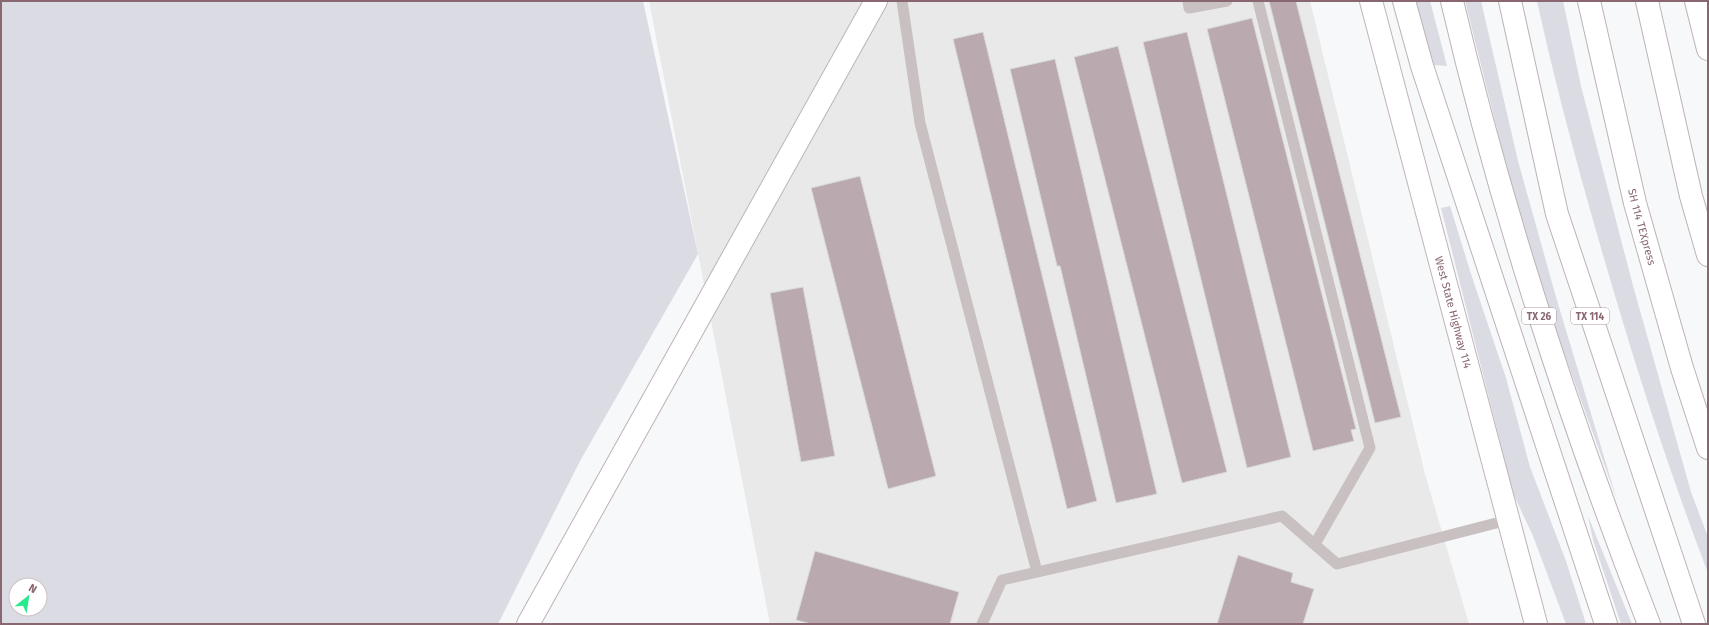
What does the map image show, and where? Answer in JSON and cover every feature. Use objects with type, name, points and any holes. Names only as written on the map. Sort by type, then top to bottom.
[{"type":"main road","points":[[528,624],[876,1]]},
{"type":"main road","name":"West State Highway 114","points":[[1371,1],[1536,624]]},
{"type":"main road","points":[[1404,1],[1424,73],[1606,624]]},
{"type":"main road","name":"TX 26","points":[[1452,1],[1497,179],[1548,343],[1605,512],[1649,624]]},
{"type":"main road","name":"TX 114","points":[[1510,1],[1557,214],[1694,624]]},
{"type":"main road","name":"SH 114 TEXpress","points":[[1589,1],[1636,203],[1682,368],[1708,448]]},
{"type":"main road","points":[[1647,1],[1691,196],[1708,255]]},
{"type":"main road","points":[[1696,1],[1708,49]]},
{"type":"lane","points":[[902,1],[920,123],[1037,572]]},
{"type":"lane","points":[[1188,1],[1190,8],[1227,1]]},
{"type":"lane","points":[[1258,1],[1370,448],[1315,544]]},
{"type":"lane","points":[[982,624],[1002,580],[1282,516],[1337,564],[1508,520]]},
{"type":"shaded area","points":[[1,1],[643,1],[698,254],[580,461],[498,624],[1,624]]},
{"type":"shaded area","points":[[649,1],[1310,1],[1425,474],[1469,624],[770,624]]},
{"type":"shaded area","points":[[1415,1],[1430,1],[1447,66],[1434,65]]},
{"type":"shaded area","points":[[1465,1],[1481,1],[1518,161],[1556,297],[1617,500],[1545,300],[1505,161]]},
{"type":"shaded area","points":[[1537,1],[1563,1],[1581,86],[1632,282],[1691,492],[1708,537],[1708,573],[1659,437],[1616,299],[1568,129]]},
{"type":"shaded area","points":[[1450,206],[1506,378],[1530,467],[1566,561],[1586,624],[1566,624],[1533,536],[1513,493],[1441,208]]},
{"type":"shaded area","points":[[1588,516],[1632,624],[1621,624],[1593,540]]},
{"type":"building","points":[[1269,1],[1296,1],[1401,417],[1375,423]]},
{"type":"building","points":[[1252,18],[1356,429],[1351,430],[1354,441],[1313,451],[1207,29]]},
{"type":"building","points":[[983,32],[1097,501],[1067,509],[953,39]]},
{"type":"building","points":[[1187,32],[1291,457],[1247,468],[1143,42]]},
{"type":"building","points":[[1118,46],[1227,472],[1182,483],[1074,57]]},
{"type":"building","points":[[1055,59],[1157,494],[1116,503],[1060,266],[1057,266],[1010,69]]},
{"type":"building","points":[[860,176],[936,476],[888,489],[811,188]]},
{"type":"building","points":[[803,287],[835,456],[801,462],[770,293]]},
{"type":"building","points":[[815,551],[959,592],[950,624],[811,624],[796,620]]},
{"type":"building","points":[[1238,555],[1293,573],[1291,582],[1314,589],[1303,624],[1217,624]]}]
